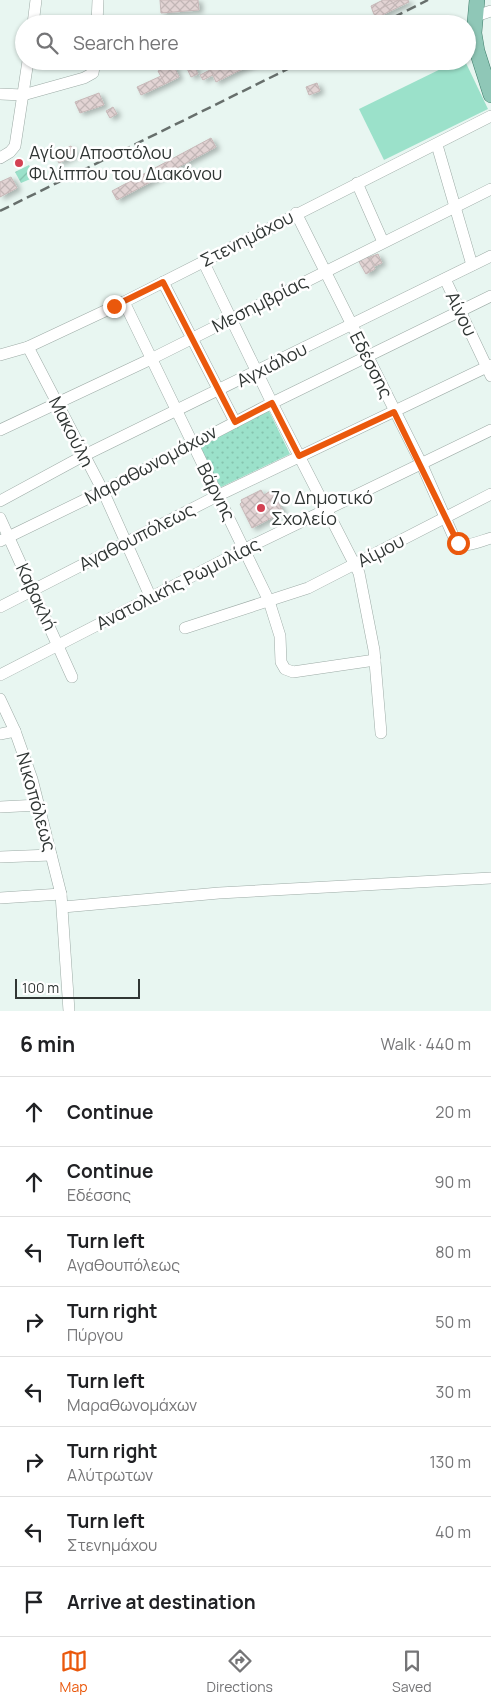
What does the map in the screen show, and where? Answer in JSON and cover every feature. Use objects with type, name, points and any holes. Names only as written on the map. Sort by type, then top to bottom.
[{"type":"main road","points":[[476,16],[477,0]]},
{"type":"main road","points":[[476,45],[491,95]]},
{"type":"street","points":[[34,15],[36,0]]},
{"type":"street","points":[[97,15],[98,0]]},
{"type":"street","points":[[476,16],[491,11]]},
{"type":"street","points":[[0,158],[10,152],[15,146],[27,70]]},
{"type":"street","points":[[0,94],[23,95],[91,75],[94,70]]},
{"type":"street","name":"Στενημάχου","points":[[0,355],[28,347],[124,302],[296,213],[437,145],[491,116]]},
{"type":"street","points":[[437,145],[472,265]]},
{"type":"street","points":[[357,183],[383,242]]},
{"type":"street","name":"Μεσημβρίας","points":[[0,430],[151,359],[491,189]]},
{"type":"street","name":"Εδέσσης","points":[[296,213],[422,465],[458,543],[464,545],[491,538]]},
{"type":"street","name":"Αγχιάλου","points":[[0,501],[83,456],[258,372],[491,256]]},
{"type":"street","points":[[203,261],[272,403],[360,573],[375,660],[381,733]]},
{"type":"street","name":"Αίνου","points":[[445,279],[490,369]]},
{"type":"street","points":[[163,282],[235,422]]},
{"type":"street","name":"Μαραθωνομάχων","points":[[4,539],[103,491],[272,403],[491,296]]},
{"type":"street","name":"Βάρνης","points":[[124,302],[269,601],[280,636],[281,662],[285,669],[293,672],[375,660]]},
{"type":"street","name":"Μακούλη","points":[[28,347],[83,456],[103,491],[152,598]]},
{"type":"street","name":"Αγαθουπόλεως","points":[[0,608],[217,496],[299,456],[490,369]]},
{"type":"street","name":"Ανατολικής Ρωμυλίας","points":[[0,675],[245,549],[327,511],[491,430]]},
{"type":"street","name":"Αίμου","points":[[185,628],[308,588],[491,494]]},
{"type":"street","name":"Καβακλή","points":[[0,518],[4,539],[33,591],[72,677]]},
{"type":"street","name":"Νικοπόλεως","points":[[0,699],[15,731],[32,779],[61,894],[69,1011]]},
{"type":"street","points":[[0,734],[15,731]]},
{"type":"street","points":[[0,807],[39,805]]},
{"type":"street","points":[[0,857],[51,855]]},
{"type":"street","points":[[63,907],[219,893],[491,878]]},
{"type":"street","points":[[0,898],[61,894]]},
{"type":"green space","points":[[439,70],[469,70],[488,109],[384,160],[359,109]]},
{"type":"green space","points":[[29,165],[35,177],[21,183],[15,172]]},
{"type":"green space","points":[[268,409],[290,454],[219,488],[197,443]]},
{"type":"building","points":[[160,0],[198,0],[199,10],[161,13]]},
{"type":"building","points":[[383,0],[399,0],[373,12],[371,6]]},
{"type":"building","points":[[399,0],[408,0],[409,2],[382,15],[374,15],[373,12]]},
{"type":"building","points":[[176,70],[179,77],[165,84],[158,71]]},
{"type":"building","points":[[188,70],[196,70],[198,74],[191,77]]},
{"type":"building","points":[[210,70],[241,70],[216,82]]},
{"type":"building","points":[[210,70],[213,75],[203,80],[200,75]]},
{"type":"building","points":[[161,76],[165,84],[141,95],[137,87]]},
{"type":"building","points":[[317,83],[320,91],[309,95],[306,87]]},
{"type":"building","points":[[99,93],[104,105],[80,113],[75,102]]},
{"type":"building","points":[[113,107],[117,114],[110,118],[106,111]]},
{"type":"building","points":[[211,138],[216,147],[117,200],[112,191]]},
{"type":"building","points":[[71,146],[75,155],[59,163],[54,154]]},
{"type":"building","points":[[11,177],[17,188],[0,197],[0,182]]},
{"type":"building","points":[[378,254],[382,263],[375,266],[370,257]]},
{"type":"building","points":[[368,255],[375,269],[366,274],[358,260]]},
{"type":"building","name":"7ο Δημοτικό Σχολείο","points":[[261,490],[264,495],[272,490],[283,512],[252,528],[240,504],[241,500]]},
{"type":"railway","points":[[398,15],[428,0]]},
{"type":"railway","points":[[0,211],[286,70]]},
{"type":"place","name":"Αγίου Αποστόλου Φιλίππου του Διακόνου","points":[[19,163]]},
{"type":"place","name":"7ο Δημοτικό Σχολείο","points":[[261,508]]},
{"type":"route","points":[[114,306],[163,282],[235,422],[272,403],[299,456],[394,412],[422,465],[458,543]]}]
